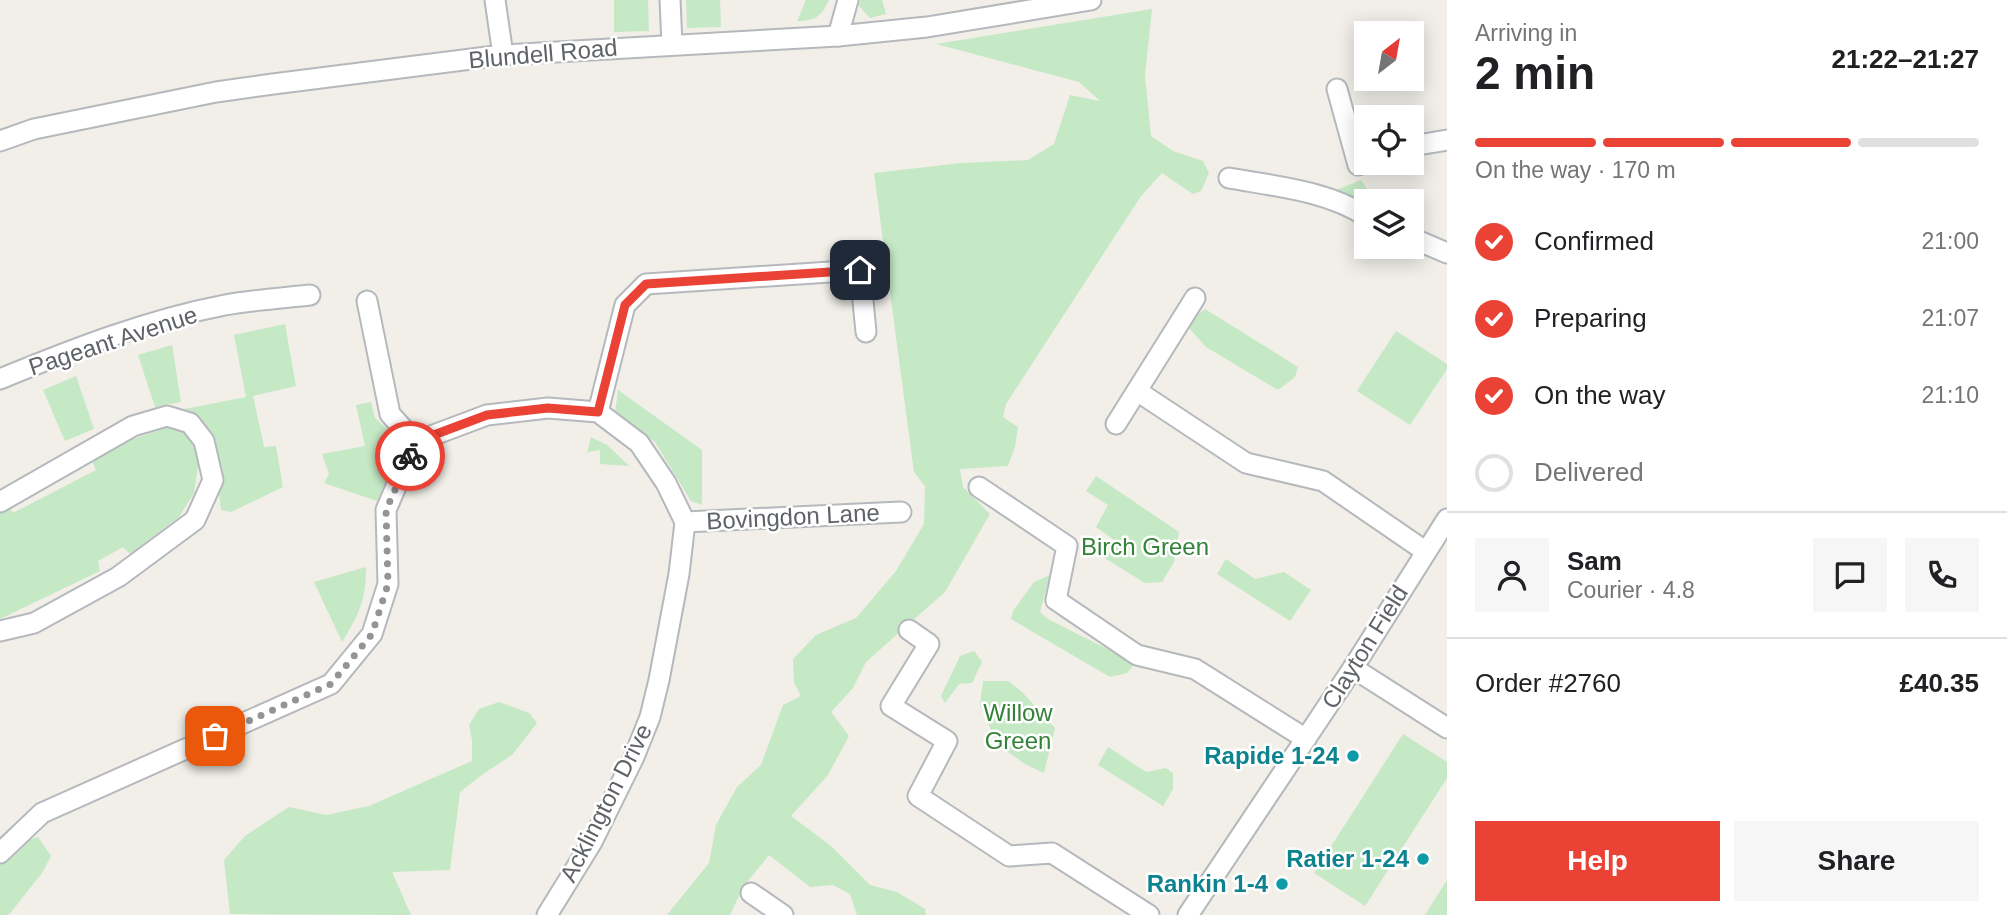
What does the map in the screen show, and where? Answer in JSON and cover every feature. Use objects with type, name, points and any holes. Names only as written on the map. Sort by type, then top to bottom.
[{"type":"street","points":[[495,0],[503,55]]},
{"type":"street","points":[[670,0],[672,44]]},
{"type":"street","points":[[838,36],[848,0]]},
{"type":"street","name":"Blundell Road","points":[[0,141],[34,129],[216,92],[503,55],[838,36],[927,27],[1091,0]]},
{"type":"street","points":[[1337,89],[1354,151]]},
{"type":"street","points":[[1424,144],[1447,140]]},
{"type":"street","points":[[1229,178],[1329,198],[1354,208]]},
{"type":"street","points":[[1424,243],[1447,253]]},
{"type":"street","points":[[598,412],[625,305],[646,284],[860,270],[866,332]]},
{"type":"street","name":"Pageant Avenue","points":[[0,379],[155,322],[225,305],[310,295]]},
{"type":"street","points":[[1116,424],[1195,298]]},
{"type":"street","points":[[367,301],[390,414],[415,442]]},
{"type":"street","points":[[1137,391],[1246,463],[1323,481],[1425,551]]},
{"type":"street","points":[[0,853],[42,813],[331,684],[372,634],[388,584],[386,510],[415,442],[487,415],[548,408],[598,412],[639,443],[666,483],[685,522]]},
{"type":"street","points":[[0,502],[133,426],[166,416],[190,423],[204,441],[213,481],[195,520],[118,577],[34,623],[0,631]]},
{"type":"street","points":[[979,487],[1067,546],[1056,600],[1137,655],[1195,669],[1306,739]]},
{"type":"street","name":"Bovingdon Lane","points":[[685,522],[901,512]]},
{"type":"street","name":"Clayton Field","points":[[1188,915],[1353,668],[1447,519]]},
{"type":"street","name":"Acklington Drive","points":[[547,915],[592,842],[634,757],[650,717],[679,574],[685,522]]},
{"type":"street","points":[[909,630],[929,644],[891,706],[947,741],[918,796],[1009,856],[1052,853],[1149,915]]},
{"type":"street","points":[[1353,668],[1447,728]]},
{"type":"street","points":[[751,893],[783,915]]},
{"type":"green space","points":[[614,0],[648,0],[649,31],[614,32]]},
{"type":"green space","points":[[686,0],[720,0],[721,27],[687,28]]},
{"type":"green space","points":[[806,0],[829,0],[817,17],[797,21]]},
{"type":"green space","points":[[860,0],[882,0],[886,14],[870,18],[859,6]]},
{"type":"green space","points":[[1152,9],[1145,75],[1151,136],[1173,151],[1203,161],[1209,173],[1201,191],[1193,194],[1162,173],[1141,196],[1006,404],[1003,417],[1018,427],[1008,466],[960,469],[963,487],[990,514],[945,592],[866,662],[853,688],[831,712],[849,736],[828,775],[791,816],[831,846],[870,885],[897,892],[925,909],[926,915],[857,915],[850,894],[833,885],[810,887],[769,855],[743,887],[730,915],[667,915],[709,863],[716,825],[737,787],[761,765],[783,705],[801,696],[794,682],[793,659],[816,635],[856,618],[896,571],[924,524],[925,486],[914,472],[874,173],[961,163],[1028,160],[1054,144],[1070,95],[1100,101],[1079,82],[936,44]]},
{"type":"green space","points":[[1361,180],[1367,189],[1354,189],[1354,205],[1329,193]]},
{"type":"green space","points":[[1205,309],[1298,367],[1295,377],[1278,390],[1206,347],[1189,328],[1195,317]]},
{"type":"green space","points":[[285,324],[296,386],[253,396],[264,447],[276,446],[283,487],[231,512],[221,510],[219,493],[223,470],[213,442],[174,411],[246,397],[234,335]]},
{"type":"green space","points":[[1396,331],[1447,364],[1447,369],[1410,425],[1357,391]]},
{"type":"green space","points":[[172,345],[181,402],[155,407],[138,355]]},
{"type":"green space","points":[[76,376],[94,429],[65,441],[43,390]]},
{"type":"green space","points":[[618,390],[702,450],[702,505],[691,501],[655,442],[615,413]]},
{"type":"green space","points":[[371,402],[375,418],[403,444],[377,501],[324,483],[329,474],[322,454],[365,446],[356,405]]},
{"type":"green space","points":[[172,426],[187,434],[199,459],[194,493],[179,517],[130,554],[123,547],[98,561],[100,571],[0,619],[0,512],[10,507],[13,513],[96,470],[92,461],[130,440]]},
{"type":"green space","points":[[591,437],[607,445],[629,466],[600,464],[600,450],[587,452]]},
{"type":"green space","name":"Birch Green","points":[[1096,476],[1179,532],[1174,562],[1162,582],[1145,583],[1101,556],[1114,540],[1096,527],[1108,505],[1086,491]]},
{"type":"green space","name":"Birch Green","points":[[1226,559],[1255,579],[1284,572],[1311,590],[1290,621],[1217,574]]},
{"type":"green space","points":[[366,567],[365,589],[360,607],[342,642],[314,582]]},
{"type":"green space","points":[[1050,575],[1040,612],[1048,619],[1134,665],[1127,673],[1110,677],[1011,619],[1013,611],[1034,582]]},
{"type":"green space","points":[[974,651],[982,662],[972,683],[959,684],[945,703],[941,696],[960,656]]},
{"type":"green space","name":"Willow Green","points":[[983,681],[1008,681],[1022,692],[1055,728],[1044,773],[1025,764],[997,744],[980,704]]},
{"type":"green space","points":[[499,702],[529,713],[537,723],[512,755],[460,792],[450,870],[392,872],[411,915],[230,914],[224,860],[245,836],[289,807],[326,815],[369,806],[472,761],[469,725],[479,709]]},
{"type":"green space","points":[[1403,734],[1447,762],[1447,778],[1365,906],[1314,873]]},
{"type":"green space","name":"Willow Green","points":[[1108,747],[1146,772],[1166,768],[1173,773],[1173,789],[1163,806],[1098,765]]},
{"type":"green space","points":[[38,837],[51,856],[42,873],[11,912],[8,915],[0,915],[0,864],[23,841]]},
{"type":"green space","points":[[1447,880],[1447,915],[1425,915]]},
{"type":"way so far","points":[[215,736],[331,684],[372,634],[388,584],[386,510],[410,456]]},
{"type":"place","name":"Rapide 1-24","points":[[1353,756]]},
{"type":"place","name":"Ratier 1-24","points":[[1423,859]]},
{"type":"place","name":"Rankin 1-4","points":[[1282,884]]},
{"type":"route","points":[[410,456],[415,442],[487,415],[548,408],[598,412],[625,305],[646,284],[860,270]]}]
